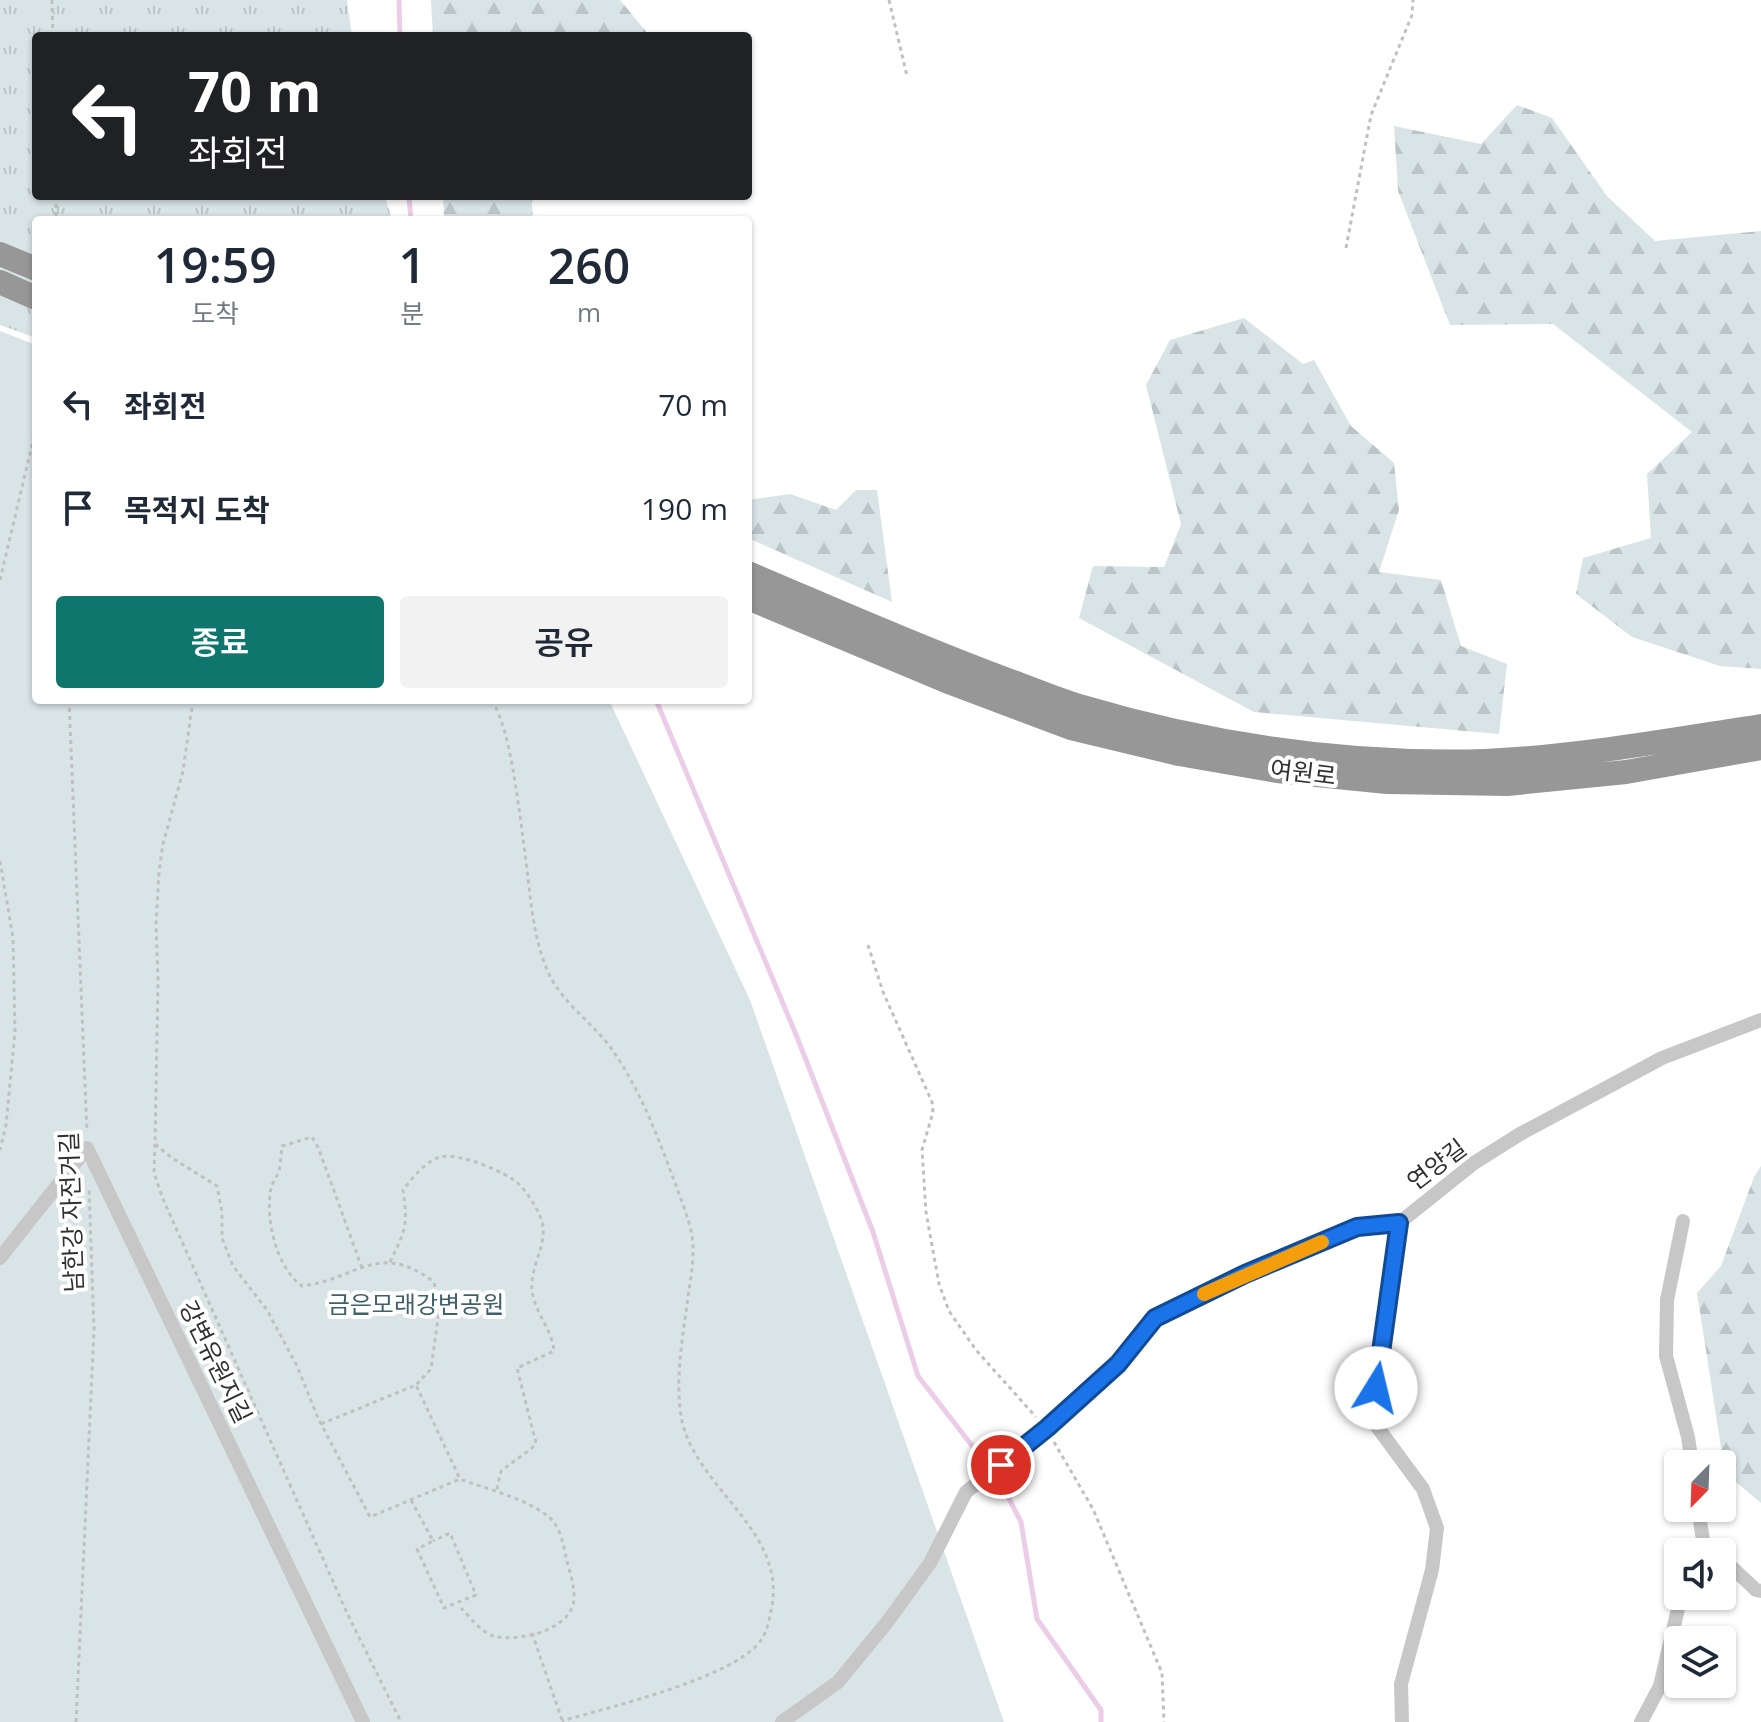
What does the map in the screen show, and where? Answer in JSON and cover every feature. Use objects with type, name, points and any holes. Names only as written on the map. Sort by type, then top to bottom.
[{"type":"highway","points":[[0,254],[32,267]]},
{"type":"highway","points":[[0,282],[32,296]]},
{"type":"highway","points":[[752,575],[868,636]]},
{"type":"highway","points":[[752,599],[868,636]]},
{"type":"highway","name":"여원로","points":[[868,636],[955,661],[1078,706],[1185,733],[1283,751],[1400,760],[1486,761],[1625,747],[1761,726]]},
{"type":"highway","name":"여원로","points":[[868,636],[1071,728],[1179,754],[1277,771],[1387,782],[1507,784],[1626,772],[1761,748]]},
{"type":"street","name":"연양길","points":[[1402,1722],[1401,1684],[1432,1570],[1437,1528],[1423,1489],[1370,1417],[1399,1223],[1474,1163],[1520,1134],[1662,1058],[1761,1020]]},
{"type":"street","points":[[0,1258],[87,1148]]},
{"type":"street","name":"강변유원지길","points":[[87,1148],[363,1722]]},
{"type":"street","points":[[1683,1221],[1667,1300],[1666,1356],[1690,1450]]},
{"type":"street","points":[[782,1722],[838,1682],[888,1621],[930,1563],[966,1492],[1047,1428],[1118,1364],[1155,1318],[1245,1274],[1357,1227],[1399,1223]]},
{"type":"street","points":[[1736,1571],[1761,1591]]},
{"type":"street","points":[[1641,1722],[1660,1686],[1678,1610]]},
{"type":"path","points":[[52,0],[53,32]]},
{"type":"path","points":[[889,0],[907,76]]},
{"type":"path","points":[[1346,248],[1371,115],[1412,15],[1413,0]]},
{"type":"path","points":[[0,580],[32,445]]},
{"type":"path","points":[[0,551],[5,559]]},
{"type":"path","name":"남한강 자전거길","points":[[69,704],[94,1330],[76,1722]]},
{"type":"path","points":[[192,704],[183,771],[163,844],[159,872],[154,1173],[347,1613],[401,1722]]},
{"type":"path","points":[[495,704],[511,759],[532,909],[548,971],[556,987],[610,1046],[638,1093],[663,1149],[692,1236],[693,1263],[679,1397],[688,1441],[700,1462],[755,1533],[768,1557],[773,1585],[773,1600],[761,1641],[737,1661],[702,1679],[562,1722],[532,1633]]},
{"type":"path","points":[[0,861],[13,938],[15,1032],[6,1125],[0,1150]]},
{"type":"path","points":[[868,945],[883,992],[932,1102],[933,1112],[922,1150],[931,1250],[944,1298],[949,1311],[976,1350],[1047,1428],[1093,1509],[1162,1673],[1164,1722]]},
{"type":"path","points":[[321,1424],[416,1385],[431,1369],[439,1312],[434,1282],[421,1272],[390,1262],[382,1261],[317,1284],[302,1286],[290,1277],[281,1259],[269,1211],[282,1146],[312,1137],[362,1268]]},
{"type":"path","points":[[155,1144],[217,1186],[222,1212],[222,1238],[233,1266],[267,1310],[297,1366],[321,1424],[370,1517],[460,1479]]},
{"type":"path","points":[[390,1262],[404,1234],[408,1216],[403,1190],[413,1177],[439,1157],[455,1158],[494,1169],[519,1184],[540,1216],[544,1232],[531,1282],[534,1302],[553,1342],[554,1351],[517,1368],[536,1443],[501,1471],[496,1493]]},
{"type":"path","points":[[416,1385],[460,1479],[536,1508],[553,1519],[564,1546],[573,1589],[573,1605],[564,1621],[549,1629],[510,1638],[490,1635],[461,1608]]},
{"type":"path","points":[[411,1500],[433,1541]]},
{"type":"path","points":[[450,1533],[476,1595],[444,1608],[417,1549],[433,1541],[450,1533]]},
{"type":"green space","points":[[0,0],[347,0],[351,32],[32,32],[32,200],[386,200],[391,216],[32,216],[32,337],[0,325]]},
{"type":"green space","points":[[431,0],[620,0],[647,32],[433,32]]},
{"type":"green space","points":[[1517,105],[1552,118],[1607,196],[1655,241],[1761,231],[1761,669],[1720,666],[1632,637],[1576,594],[1583,558],[1651,538],[1647,474],[1692,432],[1553,324],[1450,325],[1398,191],[1394,126],[1481,144]]},
{"type":"green space","points":[[443,200],[533,200],[533,216],[444,216]]},
{"type":"green space","points":[[1244,318],[1303,364],[1314,360],[1351,426],[1394,463],[1399,510],[1379,572],[1441,580],[1461,646],[1507,664],[1499,734],[1254,712],[1079,618],[1093,566],[1164,567],[1181,524],[1146,385],[1170,340]]},
{"type":"green space","name":"금은모래강변공원","points":[[0,331],[32,343],[32,704],[611,704],[750,1000],[1004,1722],[0,1722]]},
{"type":"green space","points":[[856,490],[877,490],[892,602],[752,540],[752,499],[790,494],[836,510]]},
{"type":"green space","points":[[1761,1166],[1761,1503],[1736,1482],[1736,1450],[1721,1450],[1697,1293],[1721,1266],[1754,1177]]},
{"type":"waterway","points":[[399,0],[400,32]]},
{"type":"waterway","points":[[409,200],[411,216]]},
{"type":"waterway","points":[[658,704],[797,1037],[873,1232],[918,1376],[1001,1483],[1021,1522],[1037,1619],[1101,1710],[1101,1722]]},
{"type":"slow traffic","points":[[1204,1294],[1322,1242]]},
{"type":"route","points":[[1001,1465],[1118,1364],[1155,1318],[1245,1274],[1357,1227],[1399,1223],[1376,1388]]}]
